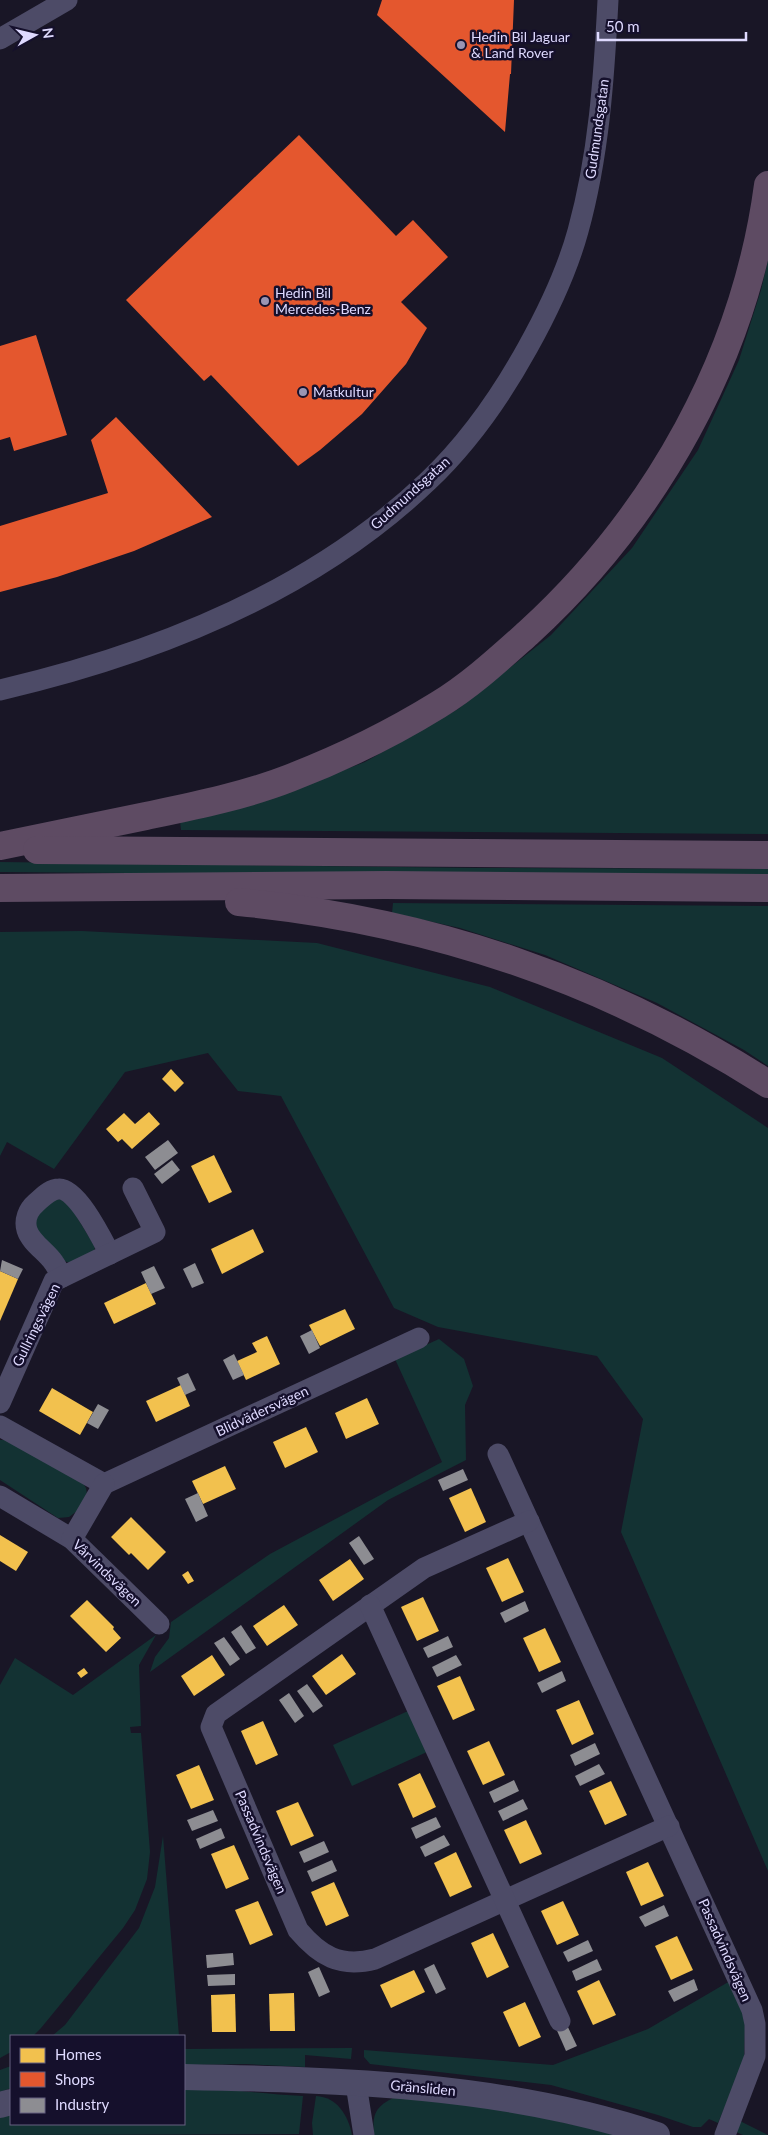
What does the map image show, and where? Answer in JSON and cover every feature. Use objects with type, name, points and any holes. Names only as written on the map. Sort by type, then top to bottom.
[{"type":"highway","points":[[0,848],[201,804],[287,779],[374,741],[440,704],[498,661],[558,606],[610,548],[655,485],[693,422],[726,350],[749,280],[768,185]]},
{"type":"highway","points":[[0,848],[768,855]]},
{"type":"highway","points":[[0,888],[376,886],[768,888]]},
{"type":"highway","points":[[98,888],[271,905],[372,921],[500,955],[629,1006],[697,1040],[768,1084]]},
{"type":"street","points":[[0,39],[67,0]]},
{"type":"street","name":"Gudmundsgatan","points":[[0,690],[122,655],[218,618],[313,570],[383,520],[429,480],[460,448],[511,378],[531,342],[558,287],[578,233],[592,175],[602,110],[608,0]]},
{"type":"street","name":"Gullringsvägen","points":[[62,1277],[54,1263],[29,1235],[26,1228],[26,1220],[32,1207],[52,1190],[60,1188],[68,1191],[89,1217],[110,1254]]},
{"type":"street","name":"Gullringsvägen","points":[[0,1403],[54,1281],[155,1232],[133,1188]]},
{"type":"street","name":"Blidvädersvägen","points":[[104,1484],[419,1338]]},
{"type":"street","points":[[0,1426],[104,1484],[72,1539]]},
{"type":"street","name":"Passadvindsvägen","points":[[498,1454],[748,1997],[755,2024],[755,2056],[725,2135]]},
{"type":"street","name":"Vårvindsvägen","points":[[0,1496],[72,1539],[159,1624]]},
{"type":"street","name":"Passadvindsvägen","points":[[529,1521],[424,1568],[216,1714],[212,1719],[211,1726],[298,1930],[318,1950],[334,1959],[364,1962],[385,1955],[669,1826]]},
{"type":"street","points":[[370,1605],[560,2020]]},
{"type":"street","name":"Gränsliden","points":[[185,2077],[424,2087],[502,2097],[589,2115],[657,2135]]},
{"type":"street","points":[[356,2084],[364,2135]]},
{"type":"green space","points":[[768,260],[768,834],[181,830],[180,821],[272,797],[365,762],[458,709],[551,635],[632,548],[698,450],[739,360],[761,290]]},
{"type":"green space","points":[[0,862],[479,868],[768,869],[768,878],[0,872]]},
{"type":"green space","points":[[393,903],[768,906],[768,1066],[744,1050],[657,1003],[545,955],[460,928],[392,913]]},
{"type":"green space","points":[[82,931],[317,943],[490,987],[662,1058],[768,1128],[768,1871],[621,1532],[643,1419],[597,1356],[438,1327],[394,1308],[281,1096],[238,1091],[208,1053],[125,1072],[54,1169],[7,1142],[0,1156],[0,932]]},
{"type":"green space","points":[[66,1199],[95,1247],[94,1251],[71,1263],[60,1260],[38,1238],[34,1217],[47,1200]]},
{"type":"green space","points":[[439,1339],[464,1359],[473,1386],[465,1405],[466,1460],[388,1500],[150,1672],[155,1657],[169,1638],[171,1622],[270,1554],[442,1462],[395,1359]]},
{"type":"green space","points":[[0,1440],[11,1440],[80,1478],[86,1488],[87,1495],[77,1511],[69,1517],[58,1518],[0,1480]]},
{"type":"green space","points":[[156,1635],[139,1665],[141,1726],[130,1727],[131,1733],[141,1733],[150,1852],[147,1879],[135,1910],[123,1928],[41,2028],[34,2035],[10,2035],[10,2053],[0,2058],[0,1685],[15,1658],[73,1695]]},
{"type":"green space","points":[[408,1711],[427,1752],[352,1786],[333,1745]]},
{"type":"green space","points":[[163,1836],[179,2035],[53,2035],[65,2025],[139,1928],[155,1887]]},
{"type":"green space","points":[[730,1981],[741,2007],[745,2025],[744,2061],[718,2123],[709,2119],[701,2127],[693,2127],[658,2115],[551,2085],[370,2064],[364,2057],[364,2050],[553,2065],[648,2029]]},
{"type":"green space","points":[[352,2048],[351,2059],[305,2055],[305,2067],[246,2064],[185,2065],[185,2049]]},
{"type":"green space","points":[[10,2066],[10,2088],[0,2092],[0,2070]]},
{"type":"green space","points":[[185,2088],[303,2096],[299,2134],[0,2135],[0,2113],[10,2110],[10,2125],[185,2125]]},
{"type":"green space","points":[[316,2096],[330,2100],[340,2108],[348,2121],[352,2135],[313,2135],[312,2123]]},
{"type":"green space","points":[[393,2098],[462,2100],[621,2135],[374,2135],[374,2117],[376,2112],[382,2105]]},
{"type":"green space","points":[[740,2121],[768,2135],[743,2135],[736,2132]]},
{"type":"building: Homes","points":[[171,1069],[184,1083],[175,1092],[162,1079]]},
{"type":"building: Homes","points":[[149,1112],[160,1124],[132,1149],[122,1139],[118,1142],[106,1129],[124,1113],[135,1124]]},
{"type":"building: Homes","points":[[214,1155],[232,1192],[209,1203],[191,1166]]},
{"type":"building: Homes","points":[[253,1229],[264,1252],[222,1274],[211,1249]]},
{"type":"building: Homes","points":[[0,1271],[18,1279],[0,1321]]},
{"type":"building: Homes","points":[[146,1283],[156,1304],[114,1324],[104,1303]]},
{"type":"building: Homes","points":[[345,1309],[355,1329],[320,1346],[309,1325]]},
{"type":"building: Homes","points":[[267,1336],[280,1364],[246,1380],[237,1361],[257,1352],[252,1343]]},
{"type":"building: Homes","points":[[181,1385],[190,1406],[156,1422],[146,1401]]},
{"type":"building: Homes","points":[[52,1388],[93,1412],[80,1435],[39,1411]]},
{"type":"building: Homes","points":[[367,1398],[379,1424],[346,1439],[335,1413]]},
{"type":"building: Homes","points":[[306,1427],[318,1452],[285,1468],[273,1442]]},
{"type":"building: Homes","points":[[225,1466],[236,1489],[203,1504],[192,1481]]},
{"type":"building: Homes","points":[[471,1488],[486,1522],[465,1532],[449,1498]]},
{"type":"building: Homes","points":[[131,1517],[166,1552],[148,1570],[111,1537]]},
{"type":"building: Homes","points":[[0,1535],[28,1552],[16,1571],[0,1561]]},
{"type":"building: Homes","points":[[508,1558],[524,1592],[502,1602],[486,1568]]},
{"type":"building: Homes","points":[[350,1559],[364,1579],[333,1601],[319,1580]]},
{"type":"building: Homes","points":[[188,1571],[194,1581],[188,1584],[182,1575]]},
{"type":"building: Homes","points":[[423,1597],[439,1631],[417,1641],[401,1607]]},
{"type":"building: Homes","points":[[87,1600],[114,1627],[113,1629],[121,1638],[106,1652],[70,1616]]},
{"type":"building: Homes","points":[[284,1605],[298,1625],[267,1646],[253,1626]]},
{"type":"building: Homes","points":[[545,1628],[561,1662],[539,1672],[523,1638]]},
{"type":"building: Homes","points":[[342,1654],[356,1674],[326,1695],[312,1676]]},
{"type":"building: Homes","points":[[212,1655],[225,1675],[194,1696],[181,1676]]},
{"type":"building: Homes","points":[[84,1668],[88,1673],[81,1678],[77,1673]]},
{"type":"building: Homes","points":[[460,1676],[475,1710],[453,1720],[437,1686]]},
{"type":"building: Homes","points":[[579,1700],[594,1734],[572,1745],[556,1710]]},
{"type":"building: Homes","points":[[263,1721],[278,1755],[256,1765],[241,1731]]},
{"type":"building: Homes","points":[[489,1741],[505,1775],[483,1785],[467,1751]]},
{"type":"building: Homes","points":[[199,1765],[214,1800],[191,1809],[176,1775]]},
{"type":"building: Homes","points":[[420,1773],[436,1807],[413,1818],[398,1784]]},
{"type":"building: Homes","points":[[611,1781],[627,1815],[605,1825],[589,1791]]},
{"type":"building: Homes","points":[[298,1802],[314,1836],[291,1846],[276,1811]]},
{"type":"building: Homes","points":[[526,1820],[542,1854],[520,1864],[504,1830]]},
{"type":"building: Homes","points":[[234,1845],[249,1879],[226,1889],[211,1854]]},
{"type":"building: Homes","points":[[456,1852],[472,1887],[450,1897],[434,1863]]},
{"type":"building: Homes","points":[[648,1862],[664,1896],[641,1906],[626,1872]]},
{"type":"building: Homes","points":[[334,1882],[349,1916],[326,1926],[311,1892]]},
{"type":"building: Homes","points":[[258,1901],[273,1935],[250,1945],[235,1910]]},
{"type":"building: Homes","points":[[563,1901],[579,1935],[557,1945],[541,1911]]},
{"type":"building: Homes","points":[[493,1933],[509,1967],[487,1978],[471,1943]]},
{"type":"building: Homes","points":[[677,1936],[693,1970],[671,1980],[655,1946]]},
{"type":"building: Homes","points":[[414,1970],[425,1992],[391,2008],[380,1985]]},
{"type":"building: Homes","points":[[599,1980],[616,2015],[593,2025],[577,1991]]},
{"type":"building: Homes","points":[[294,1993],[295,2031],[270,2031],[269,1994]]},
{"type":"building: Homes","points":[[235,1994],[236,2032],[212,2032],[211,1995]]},
{"type":"building: Homes","points":[[525,2002],[541,2037],[519,2047],[503,2012]]},
{"type":"building: Shops","name":"Hedin Bil Jaguar & Land Rover","points":[[382,0],[514,0],[511,74],[505,132],[377,15]]},
{"type":"building: Shops","name":"Hedin Bil Mercedes-Benz","points":[[299,135],[396,236],[413,220],[448,257],[401,302],[427,328],[406,364],[362,414],[298,466],[211,375],[204,381],[126,300]]},
{"type":"building: Shops","points":[[36,335],[67,435],[14,451],[10,437],[0,440],[0,346]]},
{"type":"building: Shops","points":[[116,417],[212,517],[134,551],[57,577],[0,592],[0,526],[108,493],[91,440]]},
{"type":"building: Industry","points":[[168,1140],[178,1153],[155,1170],[145,1157]]},
{"type":"building: Industry","points":[[172,1160],[180,1170],[162,1184],[154,1174]]},
{"type":"building: Industry","points":[[2,1260],[23,1269],[18,1279],[0,1271]]},
{"type":"building: Industry","points":[[195,1263],[204,1283],[192,1288],[183,1269]]},
{"type":"building: Industry","points":[[154,1266],[165,1288],[151,1294],[141,1272]]},
{"type":"building: Industry","points":[[312,1330],[320,1348],[309,1354],[300,1336]]},
{"type":"building: Industry","points":[[234,1354],[244,1375],[233,1380],[223,1360]]},
{"type":"building: Industry","points":[[188,1373],[196,1390],[185,1395],[177,1378]]},
{"type":"building: Industry","points":[[98,1404],[109,1410],[98,1429],[87,1423]]},
{"type":"building: Industry","points":[[463,1469],[468,1480],[443,1491],[438,1480]]},
{"type":"building: Industry","points":[[198,1493],[208,1516],[196,1522],[185,1499]]},
{"type":"building: Industry","points":[[359,1536],[374,1559],[364,1565],[349,1543]]},
{"type":"building: Industry","points":[[525,1601],[529,1611],[505,1623],[500,1613]]},
{"type":"building: Industry","points":[[241,1625],[256,1648],[246,1654],[231,1632]]},
{"type":"building: Industry","points":[[448,1636],[453,1647],[428,1658],[423,1648]]},
{"type":"building: Industry","points":[[224,1637],[240,1659],[230,1666],[214,1643]]},
{"type":"building: Industry","points":[[456,1655],[462,1665],[437,1677],[432,1667]]},
{"type":"building: Industry","points":[[562,1671],[566,1681],[542,1693],[537,1683]]},
{"type":"building: Industry","points":[[307,1684],[323,1706],[313,1713],[297,1691]]},
{"type":"building: Industry","points":[[289,1693],[304,1716],[295,1723],[279,1700]]},
{"type":"building: Industry","points":[[595,1743],[600,1754],[575,1766],[570,1755]]},
{"type":"building: Industry","points":[[599,1764],[605,1774],[580,1786],[575,1776]]},
{"type":"building: Industry","points":[[514,1780],[519,1791],[494,1803],[489,1792]]},
{"type":"building: Industry","points":[[523,1799],[528,1809],[503,1821],[498,1811]]},
{"type":"building: Industry","points":[[213,1810],[218,1821],[192,1831],[187,1820]]},
{"type":"building: Industry","points":[[436,1817],[441,1827],[416,1839],[411,1828]]},
{"type":"building: Industry","points":[[221,1828],[225,1838],[200,1849],[196,1839]]},
{"type":"building: Industry","points":[[444,1835],[450,1845],[425,1857],[420,1847]]},
{"type":"building: Industry","points":[[324,1841],[329,1852],[304,1863],[299,1852]]},
{"type":"building: Industry","points":[[332,1860],[337,1871],[312,1882],[307,1871]]},
{"type":"building: Industry","points":[[664,1905],[669,1916],[645,1927],[639,1917]]},
{"type":"building: Industry","points":[[588,1940],[593,1951],[568,1962],[563,1952]]},
{"type":"building: Industry","points":[[233,1953],[234,1965],[207,1968],[206,1955]]},
{"type":"building: Industry","points":[[597,1959],[602,1970],[576,1981],[572,1971]]},
{"type":"building: Industry","points":[[434,1964],[446,1989],[436,1994],[424,1969]]},
{"type":"building: Industry","points":[[319,1967],[330,1992],[319,1997],[308,1972]]},
{"type":"building: Industry","points":[[235,1974],[235,1985],[208,1986],[207,1975]]},
{"type":"building: Industry","points":[[694,1979],[698,1990],[674,2002],[668,1991]]},
{"type":"building: Industry","points":[[565,2021],[577,2046],[566,2051],[555,2026]]},
{"type":"place","name":"Hedin Bil Jaguar & Land Rover","points":[[461,45]]},
{"type":"place","name":"Hedin Bil Mercedes-Benz","points":[[265,301]]},
{"type":"place","name":"Matkultur","points":[[303,392]]}]
